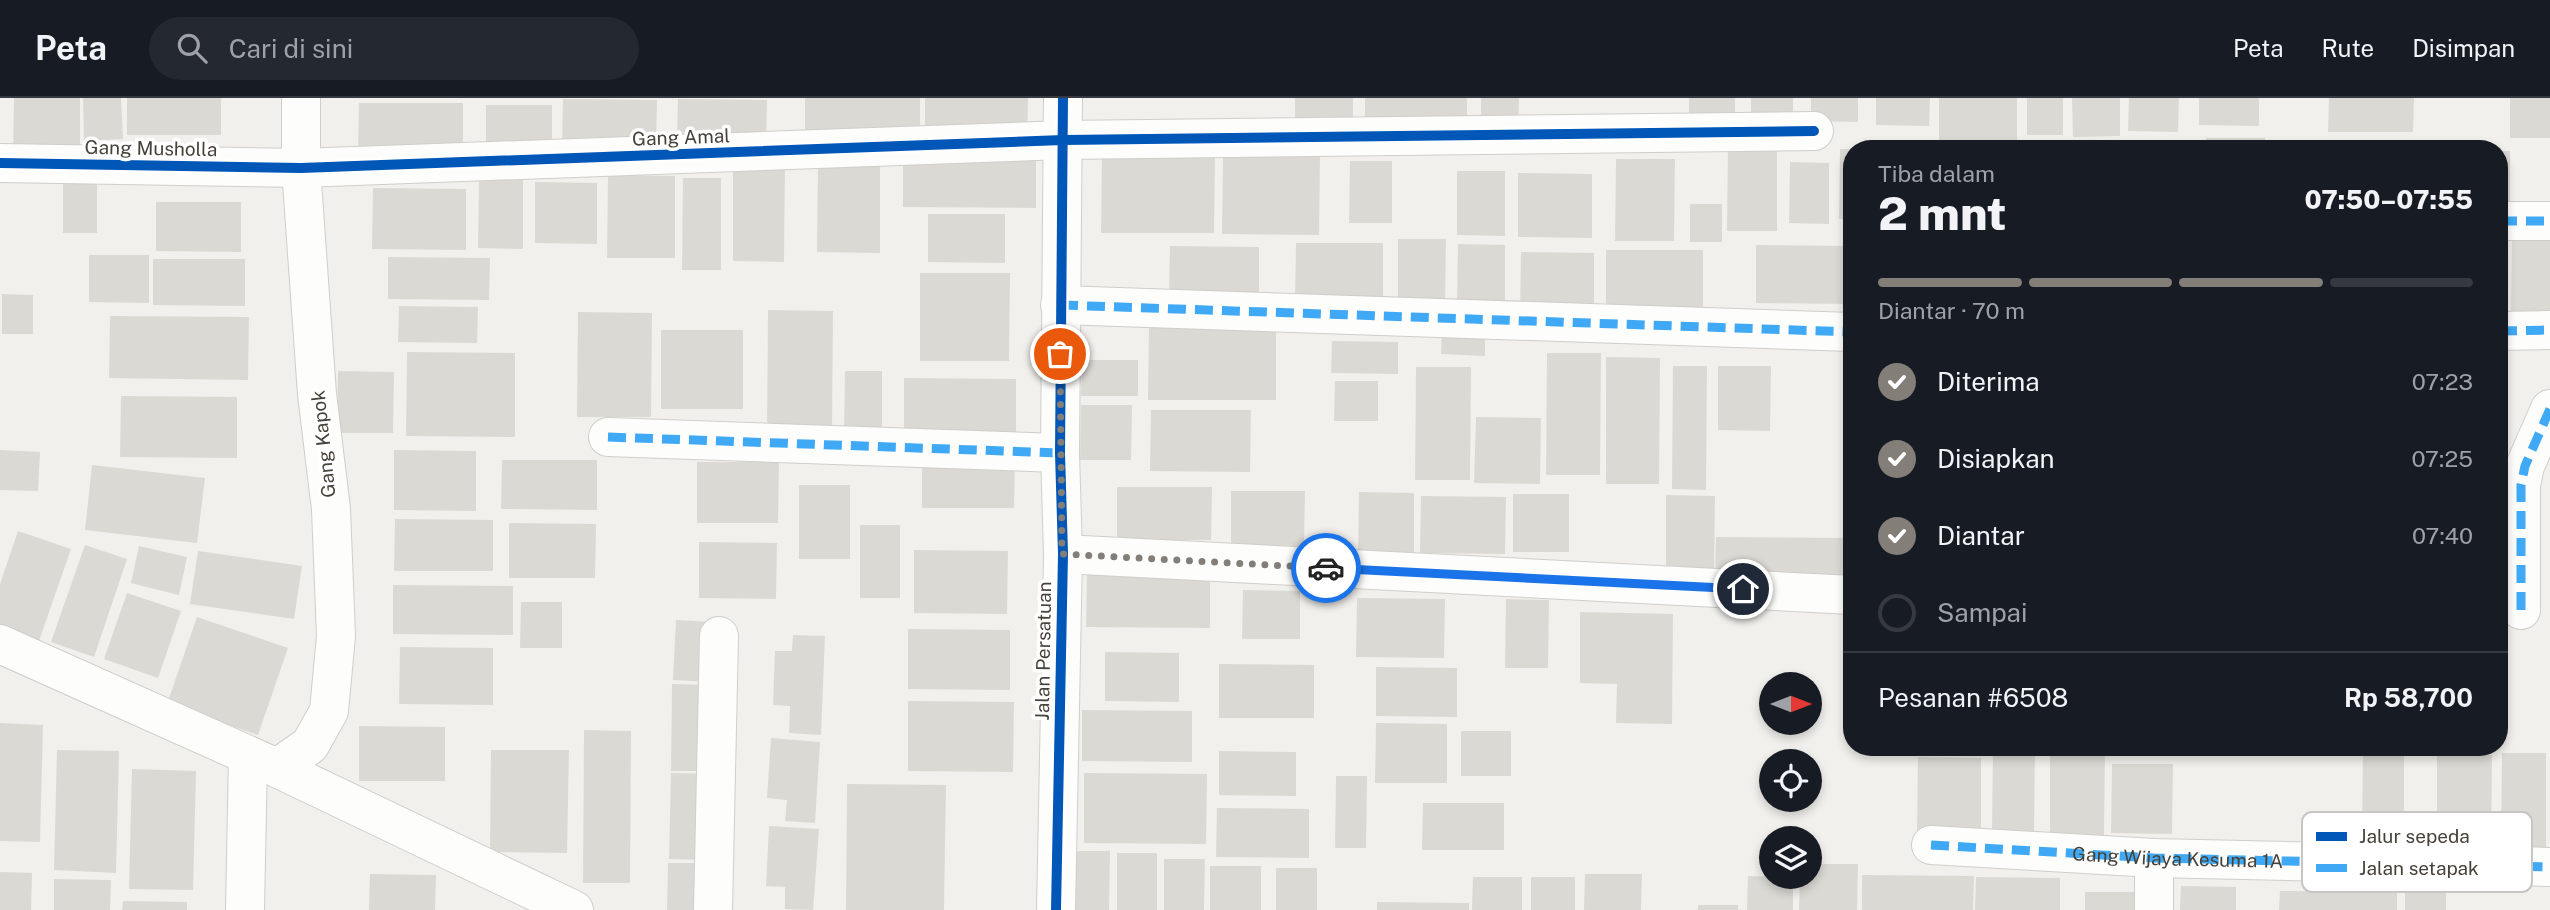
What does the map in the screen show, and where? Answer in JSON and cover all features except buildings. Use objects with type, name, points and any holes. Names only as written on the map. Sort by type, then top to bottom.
[{"type":"street","name":"Gang Kapok","points":[[263,762],[310,745],[329,711],[336,636],[331,509],[317,394],[300,169],[300,98]]},
{"type":"street","name":"Jalan Persatuan","points":[[1056,910],[1062,554],[1060,305],[1063,98]]},
{"type":"street","name":"Gang Amal","points":[[300,169],[1062,140],[1814,131]]},
{"type":"street","name":"Gang Musholla","points":[[0,163],[300,169]]},
{"type":"street","points":[[2508,221],[2550,221]]},
{"type":"street","points":[[1060,305],[1843,332]]},
{"type":"street","points":[[2508,331],[2549,333]]},
{"type":"street","points":[[2523,610],[2521,485],[2525,466],[2550,409]]},
{"type":"street","points":[[608,437],[1060,453]]},
{"type":"street","points":[[1062,554],[1843,595]]},
{"type":"street","points":[[713,910],[719,636]]},
{"type":"street","points":[[0,644],[263,762],[574,910]]},
{"type":"street","points":[[245,910],[263,762]]},
{"type":"street","name":"Gang Wijaya Kesuma 1A","points":[[1931,845],[2154,858],[2302,861]]},
{"type":"street","points":[[2154,858],[2154,910]]},
{"type":"street","name":"Gang Wijaya Kesuma 1A","points":[[2532,867],[2550,867]]},
{"type":"marked path","points":[[2508,221],[2550,221]]},
{"type":"marked path","points":[[1060,305],[1843,332]]},
{"type":"marked path","points":[[2508,331],[2550,330]]},
{"type":"marked path","points":[[2521,610],[2521,485],[2525,466],[2550,409]]},
{"type":"marked path","points":[[608,437],[1060,453]]},
{"type":"marked path","points":[[1931,845],[2154,858],[2302,861]]},
{"type":"marked path","points":[[2532,867],[2550,867]]},
{"type":"cycle path","points":[[1056,910],[1063,554],[1060,453],[1063,98]]},
{"type":"cycle path","points":[[0,163],[301,168],[1063,140],[1814,131]]},
{"type":"way so far","points":[[1060,354],[1062,554],[1326,568]]},
{"type":"route","points":[[1326,568],[1743,589]]}]
